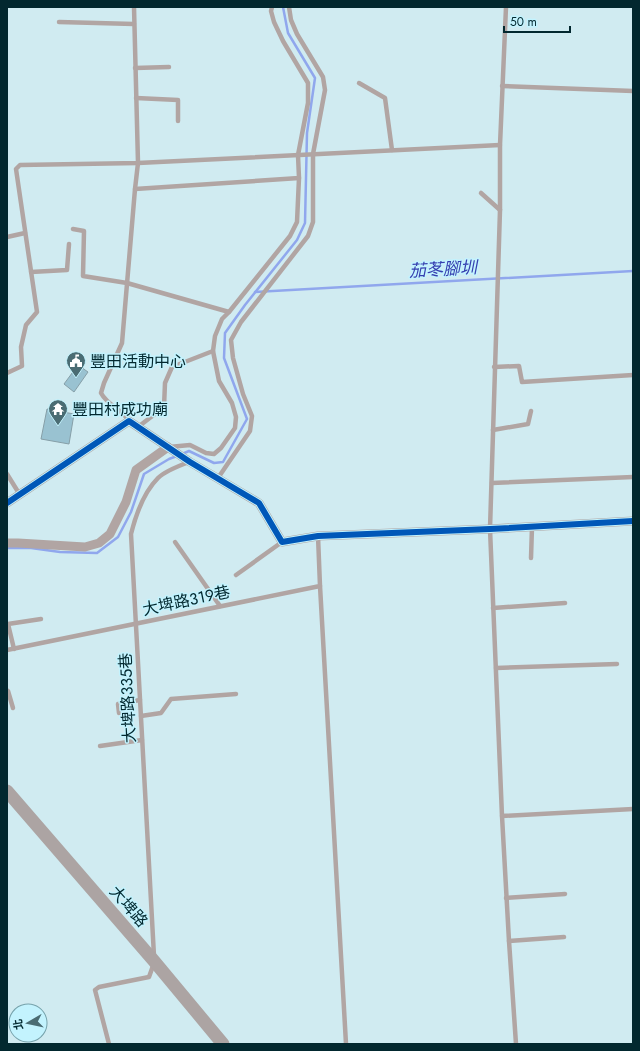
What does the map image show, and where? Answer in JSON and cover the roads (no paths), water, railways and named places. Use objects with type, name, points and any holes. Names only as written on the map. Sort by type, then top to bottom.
[{"type":"main road","name":"大埤路","points":[[7,791],[154,961],[223,1044]]},
{"type":"street","points":[[7,504],[129,421],[190,462],[259,503],[282,542],[318,536],[633,521]]},
{"type":"street","points":[[7,543],[85,547],[99,543],[110,534],[126,502],[136,470],[168,447]]},
{"type":"lane","points":[[129,421],[126,416],[104,399],[101,393],[108,372],[122,343],[134,189],[138,163],[134,7]]},
{"type":"lane","points":[[168,447],[190,445],[206,453],[214,454],[221,448],[235,428],[236,416],[232,403],[219,381],[213,351],[215,336],[222,319],[290,236],[297,222],[299,178],[298,155],[308,104],[308,84],[283,41],[274,22],[271,11],[272,7]]},
{"type":"lane","points":[[218,478],[250,431],[252,416],[243,394],[233,358],[231,340],[241,322],[308,236],[313,222],[313,154],[325,90],[323,77],[297,34],[291,20],[289,7]]},
{"type":"lane","points":[[506,7],[500,145],[500,210],[490,529],[506,898],[516,1044]]},
{"type":"lane","points":[[59,22],[134,24]]},
{"type":"lane","points":[[135,68],[169,67]]},
{"type":"lane","points":[[359,83],[385,98],[392,150]]},
{"type":"lane","points":[[502,86],[633,91]]},
{"type":"lane","points":[[136,98],[178,100],[178,121]]},
{"type":"lane","points":[[7,373],[22,366],[21,347],[26,325],[38,312],[16,169],[20,165],[138,163],[500,145]]},
{"type":"lane","points":[[134,189],[299,178]]},
{"type":"lane","points":[[481,194],[500,210]]},
{"type":"lane","points":[[73,229],[84,231],[83,276],[127,283],[229,312]]},
{"type":"lane","points":[[7,237],[25,233]]},
{"type":"lane","points":[[31,272],[66,270],[69,244]]},
{"type":"lane","points":[[138,427],[164,407],[165,383],[172,367],[213,351]]},
{"type":"lane","points":[[494,367],[519,366],[522,382],[633,375]]},
{"type":"lane","points":[[493,430],[528,424],[531,411]]},
{"type":"lane","name":"大埤路335巷","points":[[154,961],[131,534],[135,516],[146,493],[159,476],[180,465],[190,462]]},
{"type":"lane","points":[[7,474],[20,494]]},
{"type":"lane","points":[[492,483],[633,477]]},
{"type":"lane","points":[[531,558],[532,527]]},
{"type":"lane","points":[[318,536],[346,1044]]},
{"type":"lane","points":[[175,542],[220,606]]},
{"type":"lane","points":[[236,575],[282,542]]},
{"type":"lane","name":"大埤路319巷","points":[[7,650],[320,586]]},
{"type":"lane","points":[[494,608],[565,604]]},
{"type":"lane","points":[[14,648],[8,624],[41,619]]},
{"type":"lane","points":[[496,668],[617,664]]},
{"type":"lane","points":[[7,692],[8,691],[12,708]]},
{"type":"lane","points":[[141,716],[161,713],[171,699],[236,694]]},
{"type":"lane","points":[[119,713],[118,704],[140,700]]},
{"type":"lane","points":[[100,746],[142,740]]},
{"type":"lane","points":[[502,816],[633,809]]},
{"type":"lane","points":[[506,898],[565,894]]},
{"type":"lane","points":[[509,941],[564,937]]},
{"type":"lane","points":[[109,1044],[95,990],[99,987],[149,977],[154,961]]},
{"type":"waterway","points":[[182,454],[189,451],[214,463],[223,462],[247,419],[224,358],[225,333],[245,305],[297,240],[305,223],[307,133],[315,78],[288,33],[283,7]]},
{"type":"waterway","name":"茄苳腳圳","points":[[255,292],[633,271]]},
{"type":"waterway","points":[[7,548],[31,548],[60,552],[97,553],[118,537],[131,512],[144,474],[177,456]]},
{"type":"place","name":"豐田活動中心","points":[[76,378]]},
{"type":"place","name":"豐田村成功廟","points":[[58,426]]}]
